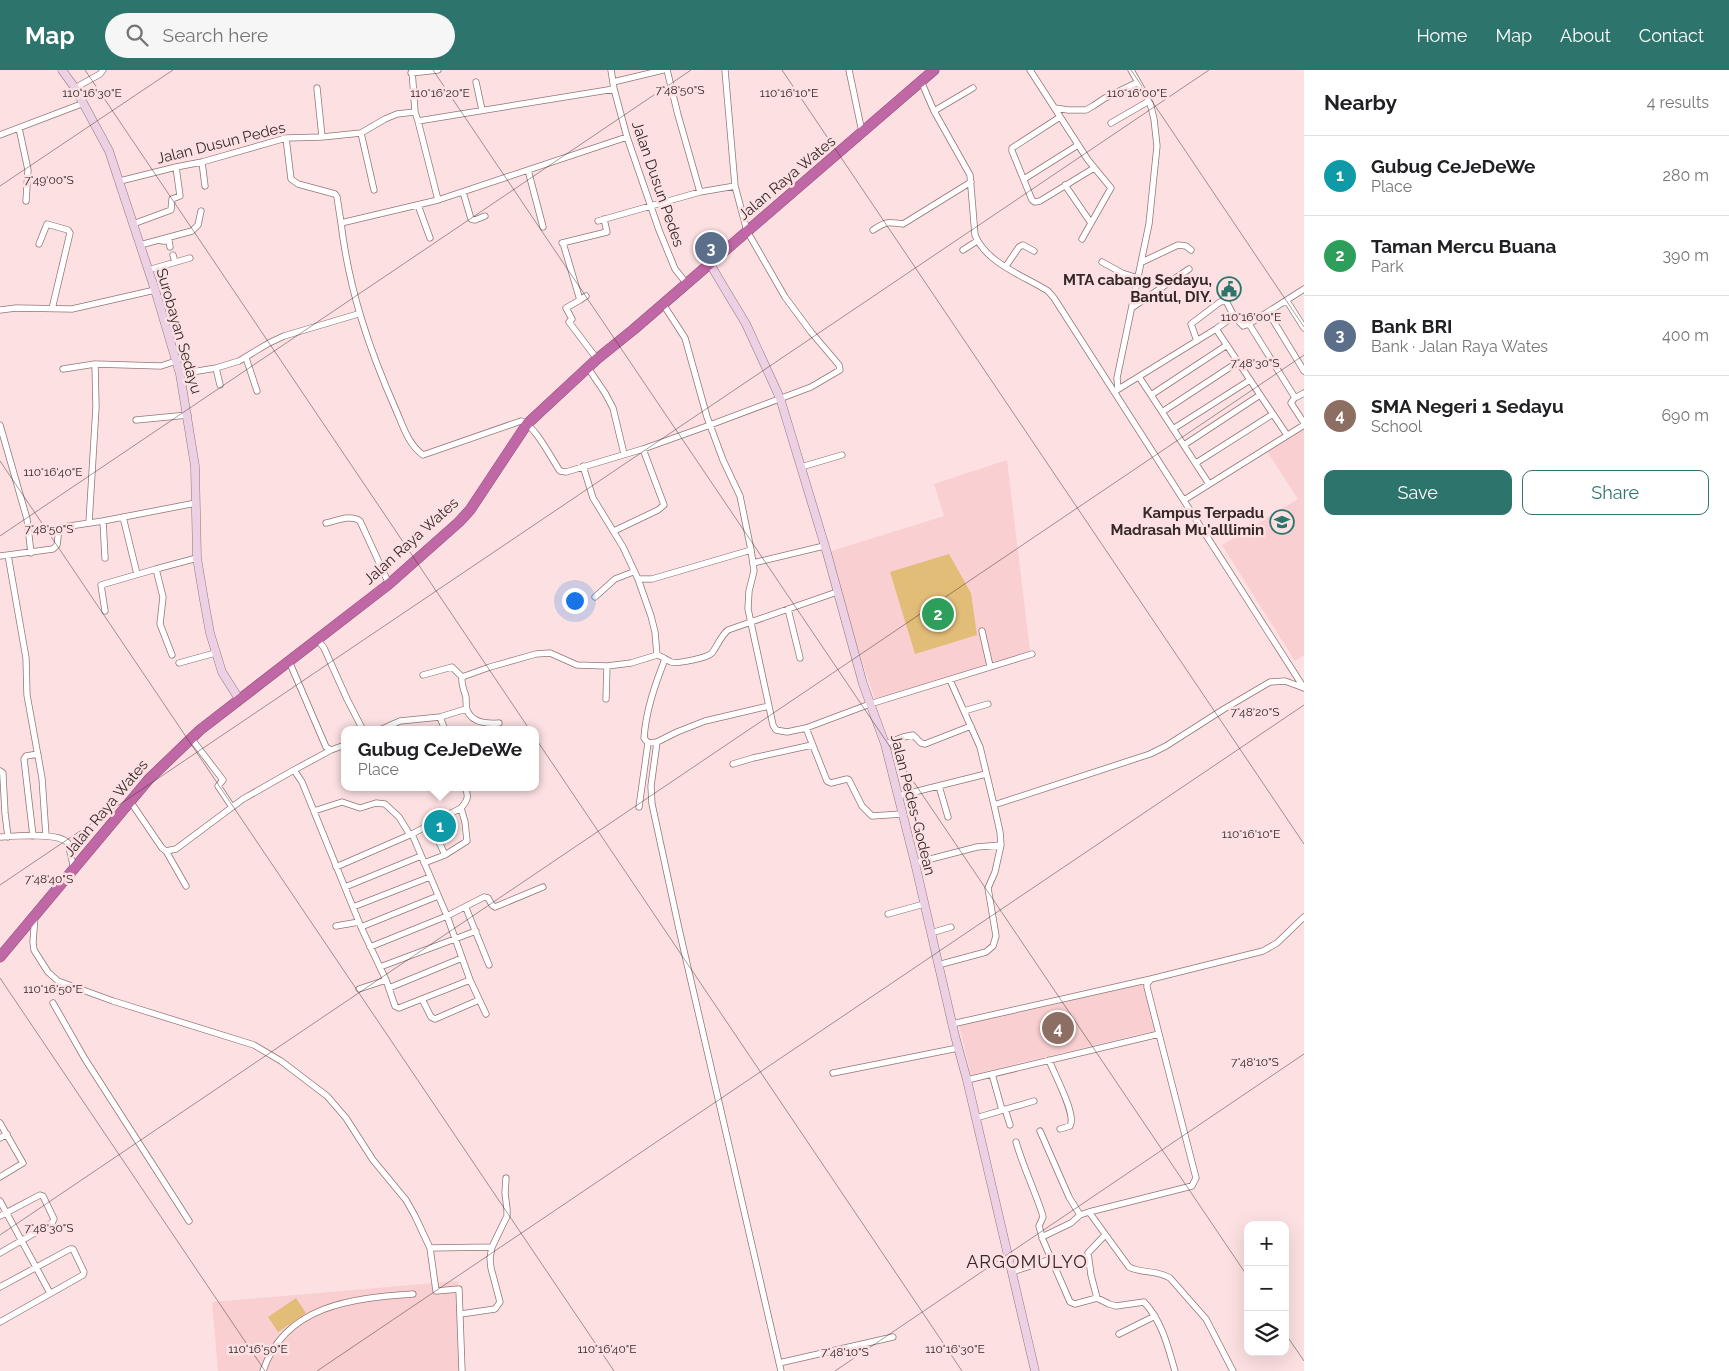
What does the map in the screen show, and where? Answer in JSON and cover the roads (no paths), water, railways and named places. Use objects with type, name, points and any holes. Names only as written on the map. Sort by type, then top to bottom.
[{"type":"highway","name":"Jalan Raya Wates","points":[[0,957],[149,779],[191,738],[389,584],[459,522],[470,510],[527,424],[597,359],[934,70]]},
{"type":"street","name":"Surobayan Sedayu","points":[[62,70],[84,103],[110,151],[180,374],[195,466],[197,558],[208,625],[222,672],[240,699]]},
{"type":"street","points":[[75,88],[104,70]]},
{"type":"street","points":[[438,70],[412,72],[415,112],[438,200]]},
{"type":"street","name":"Jalan Dusun Pedes","points":[[611,70],[627,137],[651,206],[675,269],[686,284]]},
{"type":"street","points":[[613,82],[663,70]]},
{"type":"street","points":[[667,70],[700,192]]},
{"type":"street","points":[[286,138],[290,179],[298,184],[335,194],[337,197],[358,314],[374,360],[411,444],[423,455],[428,454],[517,421],[524,421],[533,429],[560,471],[566,472],[643,449],[710,425],[811,387],[841,369],[785,297],[747,231],[735,186],[725,70]]},
{"type":"street","points":[[849,70],[862,132]]},
{"type":"street","points":[[1030,70],[1078,145],[1094,168],[1110,186],[1111,190],[1082,239]]},
{"type":"street","points":[[1116,390],[1149,224],[1158,146],[1149,101],[1131,70]]},
{"type":"street","points":[[921,81],[934,110],[970,176],[977,240],[989,255],[1048,291],[1054,298],[1116,390],[1304,688]]},
{"type":"street","points":[[476,82],[482,110]]},
{"type":"street","points":[[1055,108],[1086,110],[1105,98],[1138,82]]},
{"type":"street","points":[[317,88],[322,137]]},
{"type":"street","points":[[934,110],[973,88]]},
{"type":"street","points":[[418,121],[614,89]]},
{"type":"street","points":[[1111,123],[1149,101]]},
{"type":"street","points":[[0,135],[84,103]]},
{"type":"street","name":"Jalan Dusun Pedes","points":[[120,182],[202,162],[286,138],[361,133],[385,118],[397,114],[415,112]]},
{"type":"street","points":[[1060,117],[1012,148],[1032,200],[1035,202],[1040,201],[1094,168]]},
{"type":"street","points":[[19,128],[28,170],[26,201]]},
{"type":"street","points":[[361,133],[374,190]]},
{"type":"street","points":[[341,223],[438,200],[627,137]]},
{"type":"street","points":[[1024,179],[1078,145]]},
{"type":"street","points":[[202,162],[205,186]]},
{"type":"street","points":[[133,224],[172,210],[172,199],[180,196],[176,167]]},
{"type":"street","points":[[528,170],[543,227]]},
{"type":"street","points":[[873,230],[894,221],[903,224],[971,182]]},
{"type":"street","points":[[1066,185],[1091,223]]},
{"type":"street","points":[[597,359],[569,322],[572,319],[566,308],[583,298],[561,244],[607,232],[601,220],[700,192],[735,186]]},
{"type":"street","points":[[463,192],[471,219],[475,220],[484,216]]},
{"type":"street","points":[[418,205],[430,238]]},
{"type":"street","points":[[140,246],[192,232],[198,225],[201,211]]},
{"type":"street","points":[[39,244],[47,224],[70,232],[52,309]]},
{"type":"street","points":[[140,246],[166,240],[169,241],[170,247]]},
{"type":"street","points":[[963,250],[977,240]]},
{"type":"street","points":[[1006,266],[1019,246],[1023,245],[1034,251]]},
{"type":"street","points":[[1142,262],[1178,245],[1186,246],[1191,250]]},
{"type":"street","points":[[173,255],[175,262]]},
{"type":"street","points":[[148,270],[190,258]]},
{"type":"street","points":[[1102,262],[1138,278]]},
{"type":"street","name":"Jalan Pedes-Godean","points":[[710,264],[746,324],[780,398],[836,592],[870,704],[885,744],[967,1080],[1035,1371]]},
{"type":"street","points":[[1133,307],[1189,269]]},
{"type":"street","points":[[1197,341],[1191,324],[1220,302],[1226,301],[1234,316],[1243,326],[1304,289]]},
{"type":"street","points":[[0,310],[16,308],[77,308],[155,290]]},
{"type":"street","points":[[1287,300],[1303,324]]},
{"type":"street","points":[[663,304],[685,338],[710,425],[723,460],[740,496],[754,571],[748,600],[751,623],[773,725],[778,731],[787,732],[806,728],[870,704],[1032,654]]},
{"type":"street","points":[[1268,312],[1304,371]]},
{"type":"street","points":[[180,374],[216,368],[246,358],[284,336],[358,314]]},
{"type":"street","points":[[1116,390],[1216,330],[1234,316]]},
{"type":"street","points":[[1249,324],[1295,397]]},
{"type":"street","points":[[1216,330],[1287,435]]},
{"type":"street","points":[[1151,395],[1227,345]]},
{"type":"street","points":[[246,358],[258,391]]},
{"type":"street","points":[[63,369],[95,364],[155,366],[176,361]]},
{"type":"street","points":[[1162,412],[1238,362]]},
{"type":"street","points":[[89,523],[96,407],[95,364]]},
{"type":"street","points":[[216,368],[220,385]]},
{"type":"street","points":[[588,368],[613,408],[624,454]]},
{"type":"street","points":[[1140,377],[1209,484]]},
{"type":"street","points":[[1173,429],[1250,380]]},
{"type":"street","points":[[1184,500],[1304,424],[1291,403],[1295,397],[1304,393]]},
{"type":"street","points":[[1184,445],[1260,395]]},
{"type":"street","points":[[1196,463],[1273,414]]},
{"type":"street","points":[[136,420],[188,415]]},
{"type":"street","points":[[0,425],[3,447],[27,519],[30,553]]},
{"type":"street","points":[[614,531],[658,510],[664,505],[643,449]]},
{"type":"street","points":[[801,467],[842,454]]},
{"type":"street","points":[[583,466],[593,498],[614,531],[638,580],[652,616],[657,655]]},
{"type":"street","points":[[0,556],[51,550],[55,548],[58,531],[61,527],[123,518],[196,503]]},
{"type":"street","points":[[123,518],[137,574]]},
{"type":"street","points":[[326,523],[350,518],[356,518],[360,521],[389,584]]},
{"type":"street","points":[[103,521],[106,558]]},
{"type":"street","points":[[753,562],[824,546]]},
{"type":"street","points":[[638,580],[652,578],[751,550]]},
{"type":"street","points":[[8,555],[26,658],[28,701],[43,786],[46,836]]},
{"type":"street","points":[[105,611],[100,585],[197,558]]},
{"type":"street","points":[[156,569],[163,597],[160,624],[172,655]]},
{"type":"street","points":[[595,597],[615,579],[633,572]]},
{"type":"street","points":[[462,677],[536,654],[550,653],[576,665],[607,666],[631,663],[657,655],[676,663],[706,657],[711,654],[721,636],[728,630],[836,592]]},
{"type":"street","points":[[788,609],[800,658]]},
{"type":"street","points":[[982,631],[990,666]]},
{"type":"street","points":[[318,640],[324,648],[346,699],[361,726]]},
{"type":"street","points":[[179,663],[215,653]]},
{"type":"street","points":[[639,807],[648,743],[644,738],[646,720],[652,692],[665,659]]},
{"type":"street","points":[[289,661],[326,747],[332,750]]},
{"type":"street","points":[[606,699],[607,666]]},
{"type":"street","points":[[423,675],[452,667],[462,677]]},
{"type":"street","points":[[462,677],[461,682],[466,697],[466,709],[473,718],[484,723],[499,724]]},
{"type":"street","points":[[938,965],[986,952],[993,946],[996,936],[988,888],[995,872],[1001,845],[994,804],[980,747],[950,680]]},
{"type":"street","points":[[994,804],[1150,754],[1270,682],[1285,681],[1304,688]]},
{"type":"street","points":[[964,711],[988,704]]},
{"type":"street","points":[[648,743],[657,742],[705,721],[769,706]]},
{"type":"street","points":[[390,726],[405,720],[440,717],[466,709]]},
{"type":"street","points":[[440,717],[443,726]]},
{"type":"street","points":[[885,744],[903,736],[913,735],[921,743],[925,744],[971,726]]},
{"type":"street","points":[[806,728],[827,782],[849,780],[862,806],[870,814],[875,816],[902,814]]},
{"type":"street","points":[[191,738],[223,780],[218,786],[232,807]]},
{"type":"street","points":[[657,742],[651,786],[652,804],[781,1371]]},
{"type":"street","points":[[733,764],[812,745]]},
{"type":"street","points":[[166,851],[176,850],[232,807],[294,770],[341,747]]},
{"type":"street","points":[[33,836],[24,759],[26,756],[38,754]]},
{"type":"street","points":[[294,770],[300,776],[360,925],[386,980],[395,1006],[397,1008],[470,980]]},
{"type":"street","points":[[0,771],[4,776],[8,837]]},
{"type":"street","points":[[898,796],[986,774]]},
{"type":"street","points":[[939,786],[948,817]]},
{"type":"street","points":[[336,867],[411,835],[461,808],[468,799],[466,791]]},
{"type":"street","points":[[130,801],[166,851],[186,886]]},
{"type":"street","points":[[314,811],[338,802],[360,808],[380,803],[385,804],[400,817],[421,856],[447,916],[470,980],[486,1014]]},
{"type":"street","points":[[424,863],[445,854],[467,841],[466,822],[461,808]]},
{"type":"street","points":[[430,824],[445,854]]},
{"type":"street","points":[[0,837],[46,836],[61,838],[67,841],[74,869]]},
{"type":"street","points":[[915,863],[977,847],[1001,845]]},
{"type":"street","points":[[345,887],[421,856]]},
{"type":"street","points":[[353,907],[430,877]]},
{"type":"street","points":[[370,947],[466,908],[486,897],[494,907],[543,887]]},
{"type":"street","points":[[336,926],[360,925],[438,896]]},
{"type":"street","points":[[888,914],[924,904]]},
{"type":"street","points":[[466,908],[489,965]]},
{"type":"street","points":[[35,914],[34,950],[48,972],[58,981],[113,1001],[254,1045],[281,1061],[333,1102],[352,1126],[373,1160],[406,1200],[415,1216],[430,1248],[436,1291],[459,1289],[462,1371]]},
{"type":"street","points":[[952,1024],[1151,979],[1264,951],[1277,944],[1304,917]]},
{"type":"street","points":[[930,933],[951,927]]},
{"type":"street","points":[[380,967],[476,931]]},
{"type":"street","points":[[389,988],[462,958]]},
{"type":"street","points":[[1042,1238],[1071,1223],[1080,1215],[1176,1191],[1192,1186],[1195,1182],[1196,1178],[1188,1143],[1147,987],[1151,979]]},
{"type":"street","points":[[359,989],[386,980]]},
{"type":"street","points":[[422,999],[431,1017],[435,1019],[479,1000]]},
{"type":"street","points":[[53,1003],[85,1059],[189,1221]]},
{"type":"street","points":[[967,1080],[1160,1034]]},
{"type":"street","points":[[833,1074],[958,1048]]},
{"type":"street","points":[[1049,1060],[1064,1094],[1072,1119],[1070,1126],[1060,1129]]},
{"type":"street","points":[[992,1074],[1010,1124]]},
{"type":"street","points":[[976,1118],[1034,1101]]},
{"type":"street","points":[[0,1123],[23,1163],[0,1177]]},
{"type":"street","points":[[1040,1131],[1069,1197],[1080,1215]]},
{"type":"street","points":[[0,1138],[7,1134]]},
{"type":"street","points":[[1016,1142],[1042,1212],[1043,1218],[1039,1226],[1042,1238],[1070,1302],[1076,1304],[1097,1298],[1109,1304],[1120,1306],[1144,1302],[1161,1326],[1175,1371]]},
{"type":"street","points":[[460,1314],[495,1308],[500,1302],[491,1268],[492,1247],[507,1216],[504,1193],[506,1178]]},
{"type":"street","points":[[0,1216],[37,1195],[43,1196],[54,1221],[0,1253]]},
{"type":"street","points":[[0,1200],[50,1293]]},
{"type":"street","points":[[1089,1212],[1129,1267],[1136,1270],[1157,1272],[1170,1278],[1206,1320],[1233,1371]]},
{"type":"street","points":[[1097,1298],[1088,1253],[1105,1235]]},
{"type":"street","points":[[430,1248],[492,1247]]},
{"type":"street","points":[[0,1288],[68,1249],[72,1249],[84,1273],[0,1322]]},
{"type":"street","points":[[1012,1272],[1051,1259]]},
{"type":"street","points":[[263,1371],[268,1357],[278,1341],[295,1325],[316,1311],[381,1296],[413,1294]]},
{"type":"street","points":[[1119,1334],[1155,1316]]},
{"type":"street","points":[[779,1363],[894,1337]]},
{"type":"place","name":"Bank BRI","points":[[711,248]]},
{"type":"place","name":"MTA cabang Sedayu, Bantul, DIY.","points":[[1229,289]]},
{"type":"place","name":"Kampus Terpadu Madrasah Mu'alllimin","points":[[1282,522]]},
{"type":"place","name":"Taman Mercu Buana","points":[[938,614]]},
{"type":"place","name":"Gubug CeJeDeWe","points":[[440,826]]},
{"type":"place","name":"SMA Negeri 1 Sedayu","points":[[1058,1028]]},
{"type":"district","name":"ARGOMULYO","points":[[1027,1262]]}]
